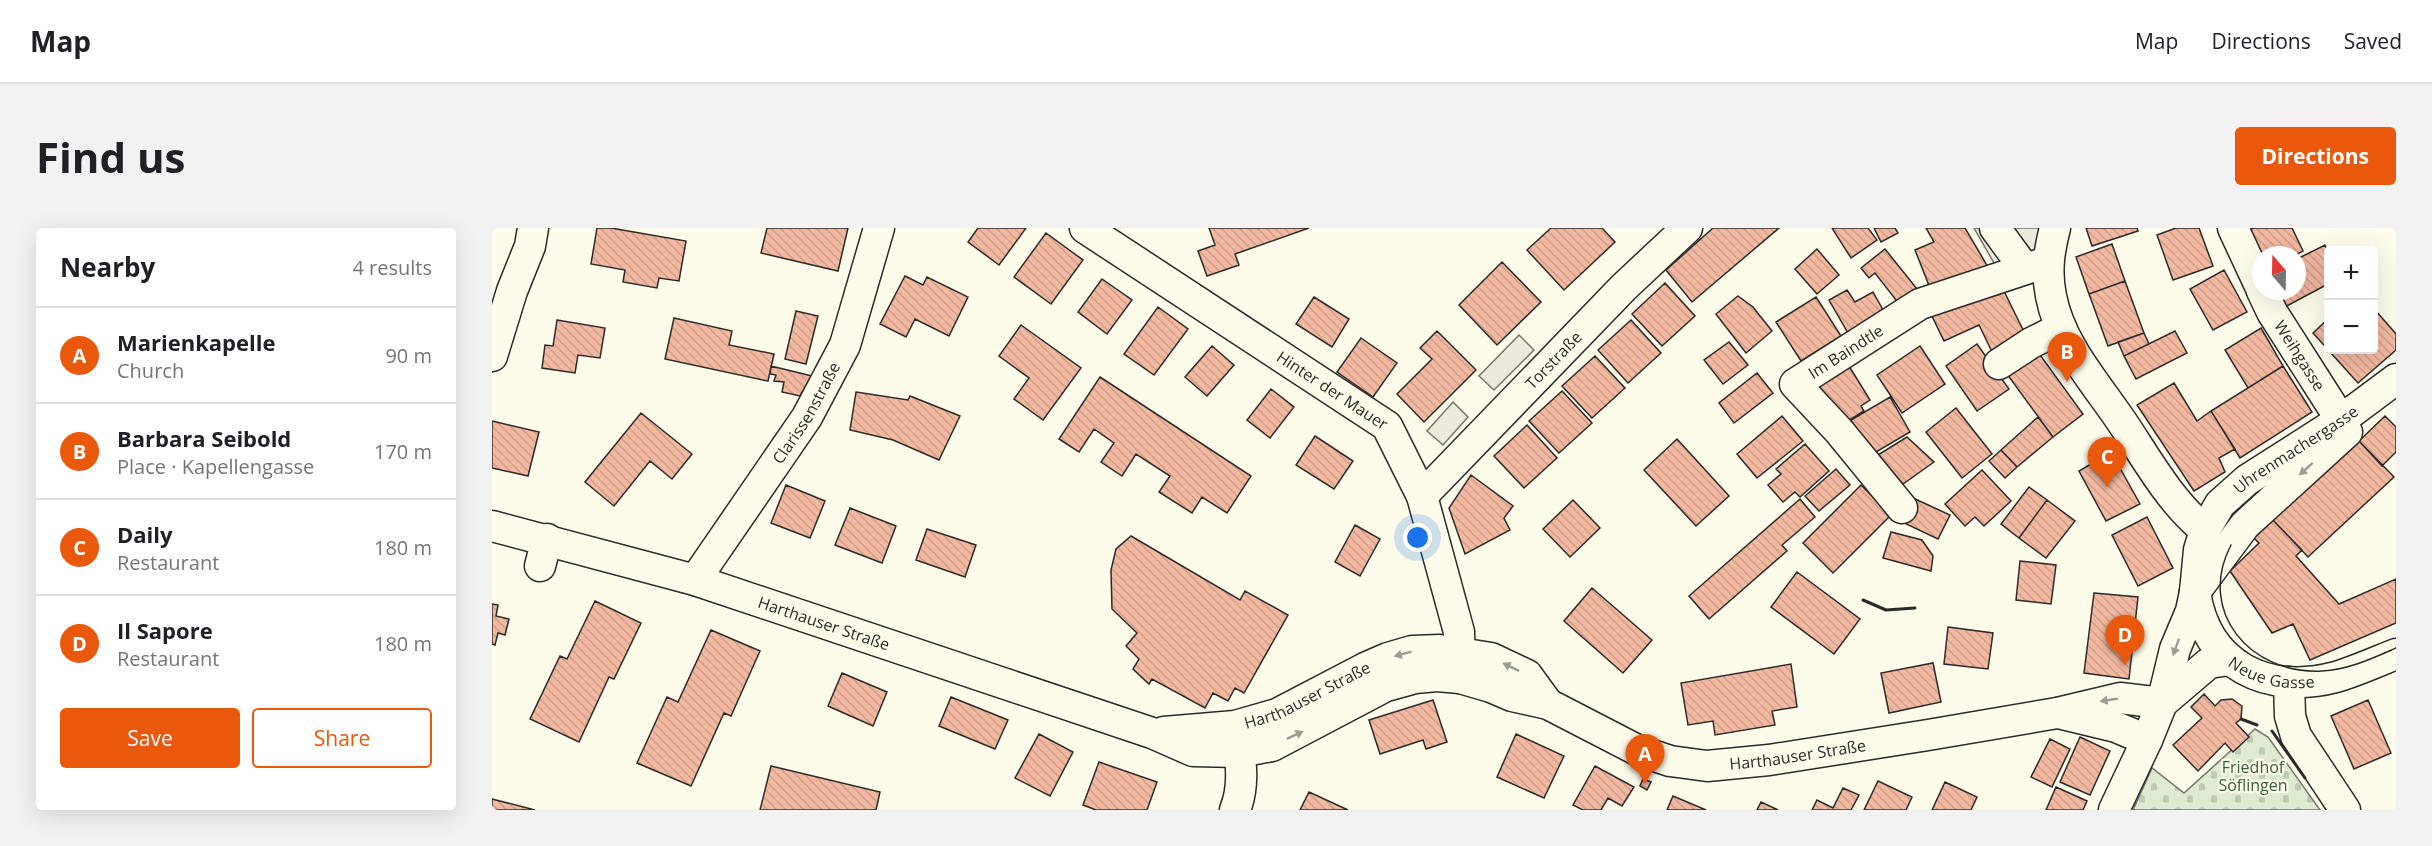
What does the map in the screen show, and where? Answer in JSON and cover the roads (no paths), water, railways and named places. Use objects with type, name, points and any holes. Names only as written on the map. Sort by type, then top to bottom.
[{"type":"street","points":[[492,356],[512,291],[530,246],[533,228]]},
{"type":"street","name":"Clarissenstraße","points":[[695,580],[807,417],[845,345],[879,228]]},
{"type":"street","name":"Hinter der Mauer","points":[[1085,228],[1388,426],[1422,496],[1459,632],[1460,665]]},
{"type":"street","name":"Torstraße","points":[[1422,496],[1624,287],[1686,228]]},
{"type":"street","points":[[1995,228],[2036,266],[2051,296],[2061,328],[2090,377],[2178,504],[2205,530]]},
{"type":"street","points":[[2036,266],[2055,228]]},
{"type":"street","name":"Weihgasse","points":[[2233,228],[2252,268]]},
{"type":"street","name":"Im Baindtle","points":[[1902,508],[1839,431],[1795,384],[1920,304],[2036,266]]},
{"type":"street","name":"Weihgasse","points":[[2267,300],[2272,312],[2341,420]]},
{"type":"street","points":[[1999,364],[2031,343],[2061,328]]},
{"type":"street","name":"Uhrenmachergasse","points":[[2195,592],[2199,550],[2205,530],[2220,504],[2247,480],[2341,420],[2396,379]]},
{"type":"street","points":[[2114,810],[2162,703],[2175,649],[2191,611],[2195,592],[2245,525],[2396,387]]},
{"type":"street","name":"Harthauser Straße","points":[[492,525],[544,552],[695,580],[1152,733],[1193,751],[1237,739],[1272,746],[1386,686],[1415,678],[1437,676],[1460,665],[1491,687],[1512,696],[1548,704],[1637,750],[1670,761],[1707,766],[1769,760],[2057,713],[2120,698],[2162,703]]},
{"type":"street","points":[[2195,592],[2203,625],[2211,639],[2229,660]]},
{"type":"street","name":"Neue Gasse","points":[[2162,703],[2209,663],[2229,660],[2252,674],[2289,682],[2336,677],[2396,654]]},
{"type":"street","points":[[2289,682],[2290,716],[2296,736],[2345,810]]},
{"type":"street","name":"Harthauser Straße","points":[[2057,713],[2116,727],[2147,740]]},
{"type":"street","points":[[1235,810],[1239,801],[1242,771],[1237,739]]},
{"type":"tram line","points":[[2231,545],[2222,570],[2220,594],[2226,615],[2237,635],[2253,651],[2273,662],[2296,669],[2322,671],[2351,666],[2396,648]]},
{"type":"place","name":"Barbara Seibold","points":[[2067,382]]},
{"type":"place","name":"Daily","points":[[2107,487]]},
{"type":"place","name":"Il Sapore","points":[[2125,665]]},
{"type":"place","name":"Marienkapelle","points":[[1645,784]]},
{"type":"park label","name":"Friedhof Söflingen","points":[[2253,776]]}]
